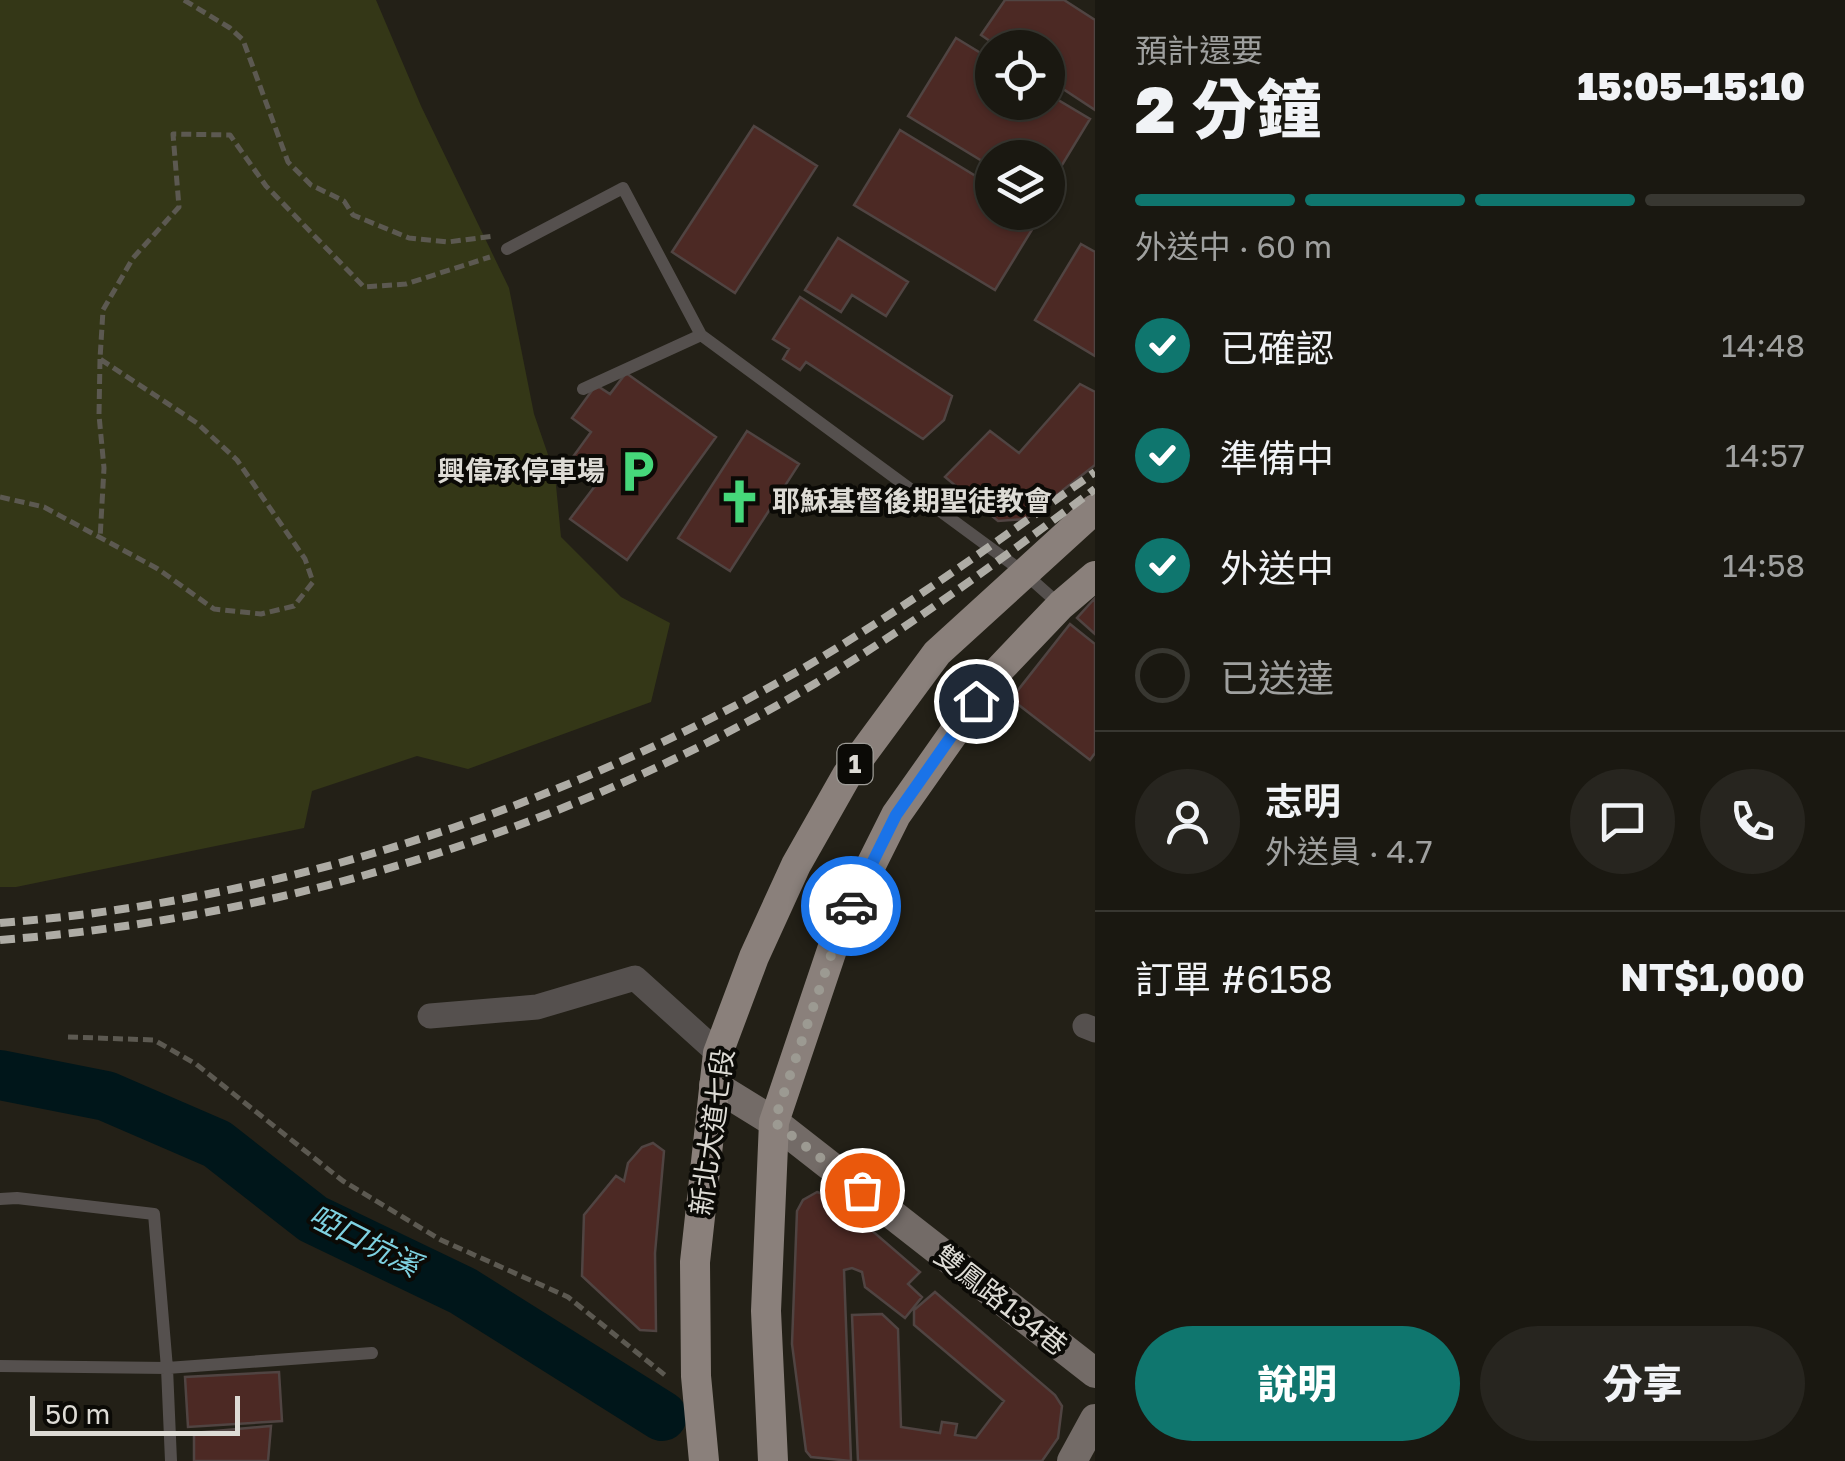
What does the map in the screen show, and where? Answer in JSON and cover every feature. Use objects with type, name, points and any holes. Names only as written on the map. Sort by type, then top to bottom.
[{"type":"main road","name":"新北大道七段","points":[[704,1461],[696,1376],[694,1262],[718,1052],[754,957],[796,865],[847,774],[937,653],[1095,508]]},
{"type":"main road","name":"1","points":[[772,1461],[766,1310],[774,1122],[840,929],[896,815],[996,673],[1061,605],[1095,576]]},
{"type":"street","points":[[430,1016],[537,1007],[635,978],[718,1052]]},
{"type":"street","name":"雙鳳路134巷","points":[[714,1085],[774,1122],[1095,1373]]},
{"type":"street","points":[[1072,1461],[1094,1423]]},
{"type":"lane","points":[[507,248],[623,188],[701,335],[1024,572],[1061,605]]},
{"type":"lane","points":[[583,389],[701,335]]},
{"type":"lane","points":[[0,1199],[154,1214],[171,1461]]},
{"type":"lane","points":[[0,1366],[167,1368],[372,1353]]},
{"type":"path","points":[[100,539],[104,468],[99,416],[102,310],[133,258],[179,207],[173,134],[230,135],[266,186],[364,287],[406,284],[443,274],[507,248],[500,234],[448,242],[409,238],[353,216],[344,202],[311,184],[288,162],[243,40],[184,0]]},
{"type":"path","points":[[0,497],[44,507],[158,570],[214,608],[261,614],[294,606],[314,582],[305,559],[237,460],[198,424],[100,358]]},
{"type":"path","points":[[68,1037],[154,1040],[182,1056],[343,1181],[441,1240],[568,1296],[672,1382]]},
{"type":"green space","points":[[0,0],[376,0],[421,106],[509,288],[534,414],[555,475],[561,537],[621,597],[670,623],[651,702],[468,769],[417,756],[312,791],[304,828],[16,887],[0,887]]},
{"type":"building","points":[[1005,0],[1064,0],[1095,20],[1095,110],[1065,90],[1065,30],[984,30]]},
{"type":"building","points":[[956,38],[975,50],[975,120],[1065,120],[1065,104],[1090,119],[1065,160],[1065,140],[975,140],[975,157],[908,116]]},
{"type":"building","points":[[754,126],[817,166],[735,293],[672,252]]},
{"type":"building","points":[[900,130],[975,176],[975,230],[1032,230],[995,290],[854,205]]},
{"type":"building","points":[[838,238],[908,282],[886,316],[852,295],[841,312],[805,290]]},
{"type":"building","points":[[1081,244],[1095,252],[1095,356],[1035,320]]},
{"type":"building","points":[[800,297],[952,396],[944,420],[923,439],[806,362],[800,370],[783,359],[789,349],[773,339]]},
{"type":"building","name":"興偉承停車場","points":[[626,373],[716,437],[627,560],[570,519],[598,482],[570,461],[591,432],[572,418],[596,385],[610,394]]},
{"type":"building","points":[[1080,384],[1095,392],[1095,465],[1026,519],[998,521],[945,477],[990,431],[1019,453]]},
{"type":"building","name":"耶穌基督後期聖徒教會","points":[[747,431],[799,464],[730,571],[678,538]]},
{"type":"building","points":[[1095,598],[1095,634],[1077,618]]},
{"type":"building","points":[[1070,624],[1095,644],[1095,753],[1090,760],[1011,699]]},
{"type":"building","points":[[653,1143],[664,1151],[655,1253],[656,1331],[640,1330],[582,1276],[584,1215],[616,1176],[624,1181],[628,1163],[642,1147]]},
{"type":"building","points":[[817,1192],[833,1197],[920,1272],[908,1284],[922,1297],[905,1318],[865,1287],[862,1272],[844,1270],[851,1461],[811,1457],[806,1451],[792,1344],[797,1211],[803,1200]]},
{"type":"building","points":[[935,1292],[1055,1395],[1062,1406],[1058,1438],[1042,1461],[858,1461],[852,1315],[882,1314],[898,1329],[901,1427],[940,1433],[942,1422],[957,1424],[955,1435],[976,1438],[1004,1401],[914,1325],[914,1310]]},
{"type":"building","points":[[279,1372],[282,1421],[188,1427],[185,1377]]},
{"type":"building","points":[[271,1426],[268,1461],[194,1461],[194,1433]]},
{"type":"waterway","name":"啞口坑溪","points":[[0,1075],[106,1096],[217,1144],[313,1219],[463,1291],[662,1416]]},
{"type":"railway","points":[[0,923],[211,894],[418,840],[519,804],[714,717],[807,666],[917,596],[1095,472]]},
{"type":"railway","points":[[0,940],[107,929],[318,888],[525,823],[625,782],[722,735],[852,661],[958,590],[1095,489]]},
{"type":"way so far","points":[[851,906],[774,1122],[862,1190]]},
{"type":"place","name":"興偉承停車場","points":[[638,471]]},
{"type":"place","name":"耶穌基督後期聖徒教會","points":[[739,501]]},
{"type":"route","points":[[851,906],[896,815],[976,701]]}]
